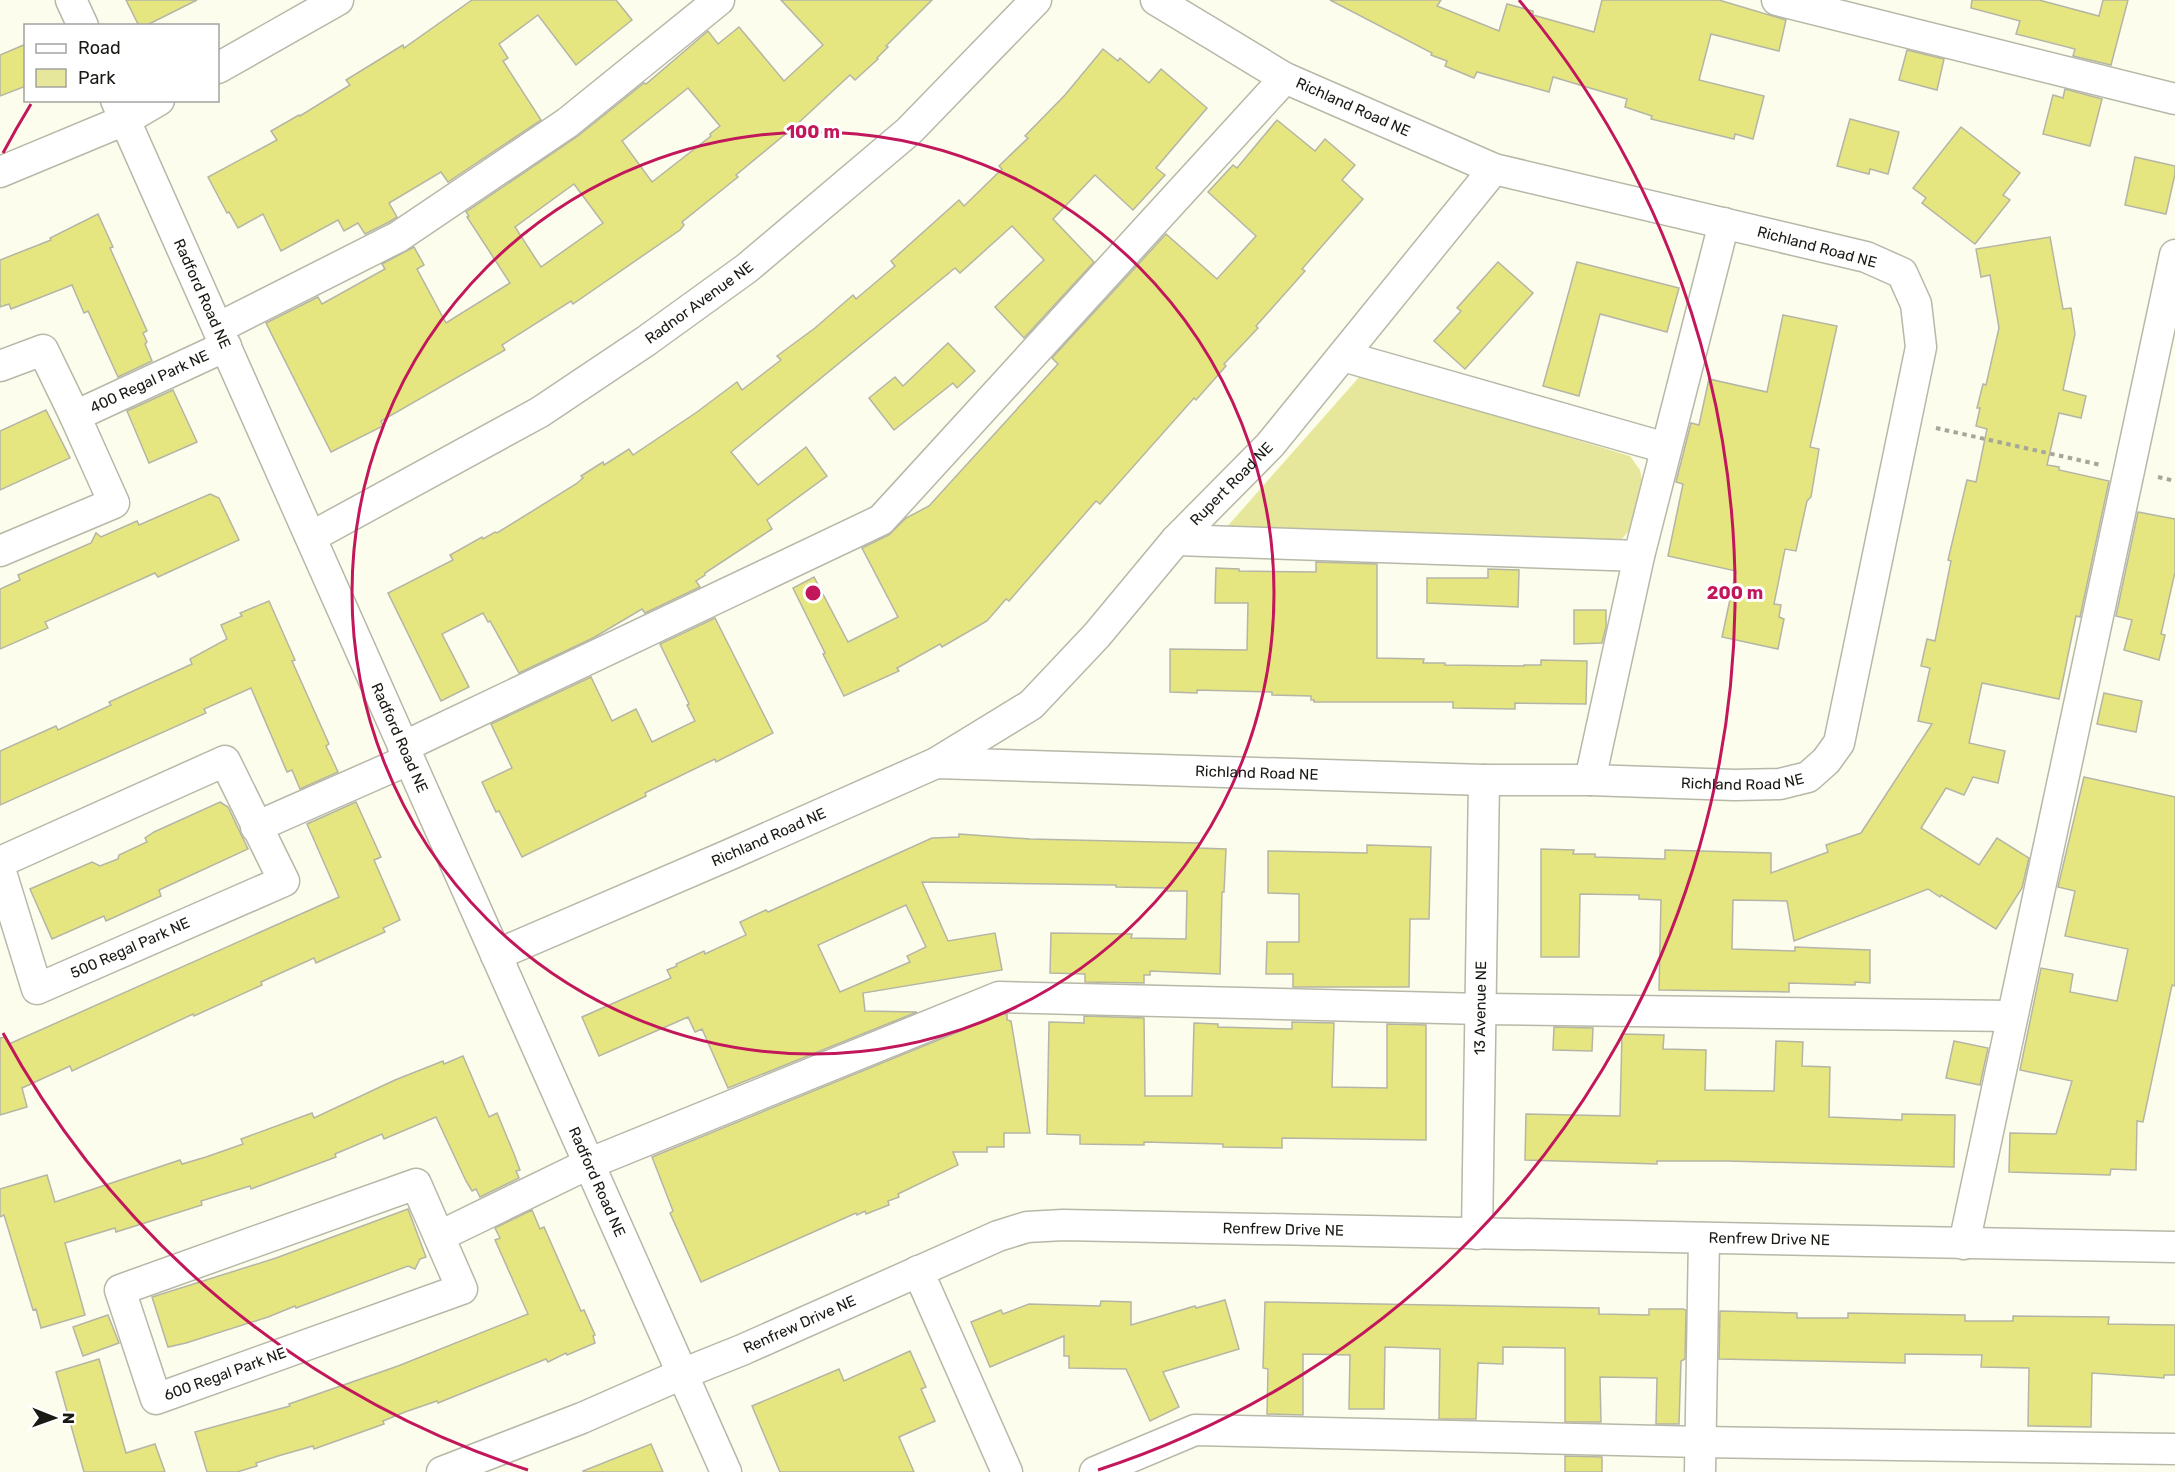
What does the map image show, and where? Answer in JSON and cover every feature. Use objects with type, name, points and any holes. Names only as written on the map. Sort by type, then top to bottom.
[{"type":"street","points":[[71,0],[82,24]]},
{"type":"street","points":[[219,67],[338,0]]},
{"type":"street","name":"400 Regal Park NE","points":[[75,416],[222,337],[399,237],[567,123],[719,0]]},
{"type":"street","name":"Radnor Avenue NE","points":[[311,537],[540,412],[646,341],[747,268],[909,131],[1036,0]]},
{"type":"street","name":"Richland Road NE","points":[[496,955],[936,763],[1485,780],[1590,780],[1735,785],[1780,783],[1808,777],[1826,761],[1839,742],[1921,347],[1916,304],[1902,273],[1866,257],[1494,169],[1285,78],[1156,0]]},
{"type":"street","points":[[1777,0],[2175,99]]},
{"type":"street","points":[[256,827],[881,520],[1285,78]]},
{"type":"street","points":[[0,172],[120,110],[151,102]]},
{"type":"street","name":"Radford Road NE","points":[[120,110],[726,1472]]},
{"type":"street","name":"Rupert Road NE","points":[[936,763],[1031,705],[1097,634],[1176,540],[1270,445],[1494,169]]},
{"type":"street","points":[[1590,780],[1639,556],[1725,224]]},
{"type":"street","points":[[1964,1244],[2175,255]]},
{"type":"street","name":"400 Regal Park NE","points":[[0,366],[43,350],[114,503],[0,551]]},
{"type":"street","points":[[1343,356],[1666,448]]},
{"type":"street","points":[[1176,540],[1639,556]]},
{"type":"street","name":"500 Regal Park NE","points":[[0,862],[225,760],[284,881],[37,989],[0,869]]},
{"type":"street","name":"13 Avenue NE","points":[[1477,1234],[1485,780]]},
{"type":"street","points":[[440,1236],[588,1164],[999,997],[1482,1009],[2011,1016]]},
{"type":"street","name":"600 Regal Park NE","points":[[416,1184],[440,1236],[462,1288],[156,1399],[120,1290],[416,1184]]},
{"type":"street","name":"Renfrew Drive NE","points":[[442,1472],[582,1418],[742,1350],[998,1236],[1027,1227],[1063,1225],[2175,1247]]},
{"type":"street","points":[[1700,1472],[1704,1238]]},
{"type":"street","points":[[918,1271],[1007,1472]]},
{"type":"street","points":[[1095,1472],[1195,1430],[1701,1442],[2175,1449]]},
{"type":"path","points":[[1906,422],[2128,471]]},
{"type":"green space","points":[[1361,375],[1630,456],[1640,470],[1644,491],[1634,525],[1621,540],[1605,544],[1218,537]]},
{"type":"building","points":[[126,0],[197,0],[149,24],[138,24]]},
{"type":"building","points":[[472,0],[616,0],[632,20],[576,65],[538,15],[499,44],[508,58],[503,61],[541,120],[448,182],[441,172],[389,203],[397,217],[389,222],[365,234],[358,223],[344,231],[338,220],[281,251],[263,214],[238,228],[229,212],[227,213],[208,177],[277,140],[271,131],[350,85],[346,80],[403,45],[404,48]]},
{"type":"building","points":[[781,0],[932,0],[886,46],[888,47],[878,59],[855,80],[850,75],[794,127],[736,175],[738,177],[682,222],[684,225],[680,230],[573,304],[571,301],[502,345],[505,350],[381,421],[383,426],[331,452],[266,323],[318,297],[322,304],[385,269],[382,264],[414,247],[424,265],[417,269],[446,323],[510,283],[466,212],[578,136],[644,83],[646,84],[708,31],[718,44],[739,27],[784,81],[823,45]],"holes":[[[688,88],[720,126],[710,134],[711,136],[652,182],[622,141]],[[574,184],[603,223],[541,267],[515,227]]]},
{"type":"building","points":[[1330,0],[1441,0],[1437,6],[1499,31],[1507,4],[1533,11],[1533,15],[1594,32],[1602,0],[1719,0],[1786,20],[1779,51],[1711,34],[1699,80],[1764,96],[1753,139],[1735,134],[1734,139],[1651,119],[1652,116],[1625,107],[1627,99],[1553,77],[1549,92],[1477,72],[1474,78],[1445,66],[1447,61],[1431,55],[1432,53]]},
{"type":"building","points":[[1972,0],[2039,0],[2099,16],[2103,0],[2128,0],[2111,65],[2073,56],[2075,49],[2016,34],[2020,21],[1971,8]]},
{"type":"building","points":[[24,45],[24,87],[0,96],[0,55]]},
{"type":"building","points":[[1103,49],[1118,61],[1120,58],[1149,83],[1161,69],[1207,108],[1156,168],[1165,175],[1133,210],[1095,175],[1053,219],[1094,262],[1024,338],[995,307],[1044,260],[1012,226],[960,273],[955,268],[731,452],[758,485],[806,447],[827,476],[767,520],[772,529],[705,573],[696,581],[700,587],[645,613],[642,609],[593,638],[519,673],[490,621],[488,622],[483,613],[442,634],[469,687],[441,701],[388,593],[453,560],[450,555],[482,537],[483,539],[497,533],[576,484],[583,478],[581,476],[603,462],[604,465],[629,449],[633,455],[737,382],[742,390],[781,360],[777,356],[815,328],[853,295],[856,299],[895,266],[891,261],[959,200],[964,206],[1002,169],[999,166],[1028,138],[1025,136],[1065,95]]},
{"type":"building","points":[[1907,50],[1944,59],[1937,90],[1899,80]]},
{"type":"building","points":[[2065,89],[2102,99],[2090,146],[2043,134],[2053,95],[2063,98]]},
{"type":"building","points":[[1850,119],[1899,132],[1888,174],[1870,169],[1869,174],[1837,166]]},
{"type":"building","points":[[1277,120],[1315,151],[1325,139],[1355,165],[1342,180],[1363,199],[1302,269],[1305,271],[1256,326],[1258,328],[1224,364],[1226,366],[1196,400],[1194,398],[1100,504],[1096,501],[1009,601],[1006,599],[987,621],[942,647],[940,644],[897,668],[899,671],[844,696],[793,588],[814,577],[848,642],[898,617],[862,548],[889,535],[906,518],[929,506],[1058,364],[1052,358],[1166,234],[1217,279],[1256,236],[1208,192],[1233,165],[1237,168]]},
{"type":"building","points":[[1961,127],[2020,173],[2003,195],[2010,200],[1975,244],[1922,203],[1926,198],[1913,188]]},
{"type":"building","points":[[2135,157],[2175,166],[2166,214],[2125,205]]},
{"type":"building","points":[[98,214],[113,247],[110,248],[147,331],[143,333],[152,361],[118,377],[88,311],[84,313],[72,285],[11,309],[9,304],[0,307],[0,260],[51,240],[50,238]]},
{"type":"building","points":[[2050,237],[2063,309],[2071,308],[2075,334],[2063,390],[2086,396],[2081,418],[2059,413],[2047,465],[2059,467],[2059,470],[2109,481],[2080,617],[2076,616],[2059,699],[1982,683],[1969,743],[2005,751],[1998,783],[1973,777],[1964,795],[1946,788],[1921,828],[1979,865],[1997,838],[2029,858],[2022,888],[1996,929],[1928,889],[1794,941],[1787,901],[1733,900],[1732,949],[1795,951],[1795,947],[1870,950],[1870,983],[1855,982],[1855,985],[1789,983],[1789,992],[1659,990],[1661,900],[1639,899],[1639,895],[1580,894],[1579,957],[1541,957],[1541,849],[1574,850],[1573,854],[1595,854],[1595,857],[1665,859],[1665,850],[1771,853],[1771,873],[1828,852],[1826,845],[1861,833],[1932,724],[1918,721],[1930,668],[1921,666],[1927,639],[1935,641],[1951,561],[1948,560],[1967,480],[1976,482],[1987,429],[1976,426],[1980,408],[1977,408],[1983,384],[1986,385],[1999,328],[1990,275],[1981,277],[1976,249]]},
{"type":"building","points":[[1498,262],[1533,293],[1465,369],[1434,341],[1461,311],[1457,308]]},
{"type":"building","points":[[1577,262],[1679,288],[1667,332],[1600,314],[1579,396],[1543,386]]},
{"type":"building","points":[[1783,315],[1837,326],[1810,447],[1819,449],[1811,497],[1807,501],[1796,551],[1785,549],[1774,604],[1781,605],[1779,617],[1784,619],[1778,649],[1722,637],[1736,571],[1668,556],[1683,484],[1676,482],[1691,423],[1699,425],[1709,379],[1767,392]]},
{"type":"building","points":[[948,343],[975,371],[957,388],[953,383],[894,430],[869,398],[895,377],[903,386]]},
{"type":"building","points":[[173,390],[197,442],[149,463],[127,411]]},
{"type":"building","points":[[46,410],[70,458],[0,490],[0,431]]},
{"type":"building","points":[[210,494],[219,498],[239,540],[158,577],[155,573],[45,622],[48,628],[0,649],[0,589],[20,580],[18,575],[91,543],[96,533],[101,537],[137,521],[139,525]]},
{"type":"building","points":[[2138,512],[2175,519],[2175,572],[2161,634],[2165,635],[2159,660],[2124,650],[2132,620],[2116,616]]},
{"type":"building","points":[[1316,562],[1377,564],[1377,658],[1424,659],[1423,663],[1445,663],[1445,665],[1524,666],[1541,665],[1541,660],[1587,661],[1586,704],[1515,703],[1515,709],[1453,708],[1453,702],[1314,702],[1311,696],[1272,695],[1272,692],[1197,690],[1197,693],[1170,692],[1170,649],[1247,650],[1248,603],[1215,603],[1216,568],[1239,569],[1239,571],[1316,572]]},
{"type":"building","points":[[1488,569],[1519,570],[1518,607],[1427,603],[1427,578],[1488,578]]},
{"type":"building","points":[[269,601],[295,660],[292,661],[329,744],[326,746],[338,772],[300,789],[292,770],[287,772],[251,688],[204,709],[206,713],[0,805],[0,751],[56,726],[58,730],[111,705],[109,702],[192,664],[190,659],[227,639],[221,625],[242,616],[240,613]]},
{"type":"building","points":[[1574,610],[1606,610],[1606,627],[1602,643],[1574,644]]},
{"type":"building","points":[[715,618],[773,733],[716,762],[715,759],[645,793],[646,796],[522,857],[482,782],[512,768],[491,724],[591,677],[612,721],[636,709],[652,742],[695,721],[660,644]]},
{"type":"building","points":[[2104,693],[2142,701],[2136,732],[2097,724]]},
{"type":"building","points":[[2084,777],[2175,797],[2175,986],[2172,985],[2143,1122],[2137,1121],[2136,1170],[2111,1169],[2110,1175],[2009,1172],[2010,1133],[2056,1134],[2072,1081],[2020,1070],[2041,968],[2073,974],[2070,992],[2117,1001],[2128,949],[2065,936],[2075,891],[2058,887]]},
{"type":"building","points":[[220,802],[228,807],[248,849],[159,890],[161,896],[106,921],[104,916],[52,939],[30,889],[92,862],[100,866],[118,859],[119,855],[147,842],[145,838],[154,832]]},
{"type":"building","points":[[356,802],[381,857],[374,860],[400,920],[383,928],[385,932],[316,963],[314,958],[261,982],[262,985],[194,1016],[193,1014],[72,1071],[70,1066],[22,1088],[27,1107],[0,1115],[0,1038],[6,1037],[9,1044],[339,897],[307,824]]},
{"type":"building","points":[[959,834],[1030,839],[1199,843],[1199,848],[1226,849],[1224,892],[1222,892],[1220,974],[1150,971],[1150,975],[1144,975],[1144,983],[1085,982],[1085,974],[1050,973],[1051,933],[1132,934],[1131,938],[1186,939],[1187,891],[1167,891],[1167,888],[1116,887],[1116,885],[922,882],[948,941],[995,933],[1002,970],[863,993],[865,1011],[917,1012],[728,1088],[702,1029],[695,1032],[688,1017],[599,1056],[582,1017],[671,978],[667,970],[677,966],[676,964],[704,951],[705,954],[746,935],[740,922],[766,910],[768,912],[932,838],[959,837]],"holes":[[[906,905],[926,947],[907,956],[910,962],[840,992],[818,945]]]},
{"type":"building","points":[[1367,845],[1431,847],[1429,919],[1410,919],[1409,987],[1293,987],[1293,974],[1266,974],[1267,942],[1299,942],[1299,894],[1268,893],[1268,851],[1367,853]]},
{"type":"building","points":[[1002,1014],[1007,1014],[1007,1020],[1011,1021],[1030,1133],[1004,1133],[1004,1147],[987,1147],[987,1152],[953,1152],[958,1165],[898,1194],[899,1197],[888,1201],[889,1205],[866,1214],[865,1211],[857,1215],[856,1213],[701,1282],[670,1213],[673,1211],[652,1157]]},
{"type":"building","points":[[1084,1016],[1144,1018],[1145,1096],[1192,1096],[1194,1023],[1218,1024],[1218,1027],[1292,1029],[1292,1022],[1334,1023],[1332,1087],[1387,1088],[1387,1024],[1426,1025],[1426,1140],[1282,1138],[1282,1148],[1144,1142],[1144,1145],[1080,1144],[1080,1135],[1047,1134],[1049,1022],[1084,1023]]},
{"type":"building","points":[[1554,1027],[1593,1028],[1592,1051],[1553,1050]]},
{"type":"building","points":[[1622,1034],[1664,1035],[1663,1049],[1706,1050],[1705,1090],[1774,1091],[1776,1041],[1803,1042],[1802,1066],[1830,1067],[1829,1117],[1902,1120],[1902,1114],[1955,1115],[1954,1167],[1728,1161],[1657,1161],[1657,1164],[1525,1160],[1526,1114],[1620,1116]]},
{"type":"building","points":[[1954,1041],[1988,1048],[1980,1085],[1946,1078]]},
{"type":"building","points":[[463,1056],[489,1117],[497,1113],[520,1170],[516,1171],[519,1178],[480,1197],[476,1189],[472,1191],[466,1181],[436,1117],[384,1139],[382,1134],[335,1154],[336,1157],[251,1189],[250,1186],[201,1201],[202,1205],[116,1232],[115,1228],[65,1243],[85,1315],[41,1328],[36,1309],[33,1310],[4,1215],[0,1217],[0,1189],[47,1175],[55,1202],[180,1160],[182,1164],[243,1144],[241,1139],[312,1113],[314,1118],[395,1080],[443,1061],[444,1064]]},
{"type":"building","points":[[408,1209],[426,1257],[420,1259],[415,1269],[408,1266],[296,1308],[295,1306],[268,1317],[168,1347],[152,1297],[276,1258]]},
{"type":"building","points":[[532,1210],[540,1229],[544,1227],[581,1311],[584,1310],[595,1335],[593,1336],[595,1343],[548,1362],[546,1359],[438,1403],[437,1401],[405,1412],[383,1421],[384,1424],[314,1449],[313,1446],[278,1456],[237,1472],[207,1472],[195,1432],[290,1406],[289,1404],[398,1366],[528,1314],[495,1240],[500,1238],[495,1228]]},
{"type":"building","points":[[1225,1300],[1239,1349],[1163,1372],[1179,1407],[1150,1421],[1126,1369],[1069,1368],[1069,1356],[1064,1356],[1064,1336],[990,1367],[971,1322],[1001,1310],[1003,1314],[1029,1304],[1100,1306],[1101,1301],[1131,1302],[1131,1325],[1195,1306],[1196,1308]]},
{"type":"building","points":[[1265,1302],[1599,1308],[1599,1314],[1649,1315],[1649,1309],[1683,1309],[1686,1310],[1685,1359],[1681,1361],[1679,1424],[1656,1424],[1657,1378],[1600,1377],[1601,1422],[1565,1422],[1565,1348],[1503,1347],[1503,1364],[1478,1363],[1476,1419],[1439,1419],[1440,1349],[1385,1347],[1384,1409],[1349,1409],[1350,1355],[1303,1354],[1303,1415],[1267,1414],[1268,1369],[1263,1368]]},
{"type":"building","points":[[1720,1311],[1797,1313],[1797,1318],[1848,1318],[1848,1313],[1965,1315],[1965,1321],[2013,1321],[2013,1316],[2109,1317],[2108,1324],[2175,1325],[2175,1375],[2164,1375],[2164,1378],[2092,1373],[2091,1427],[2028,1426],[2029,1368],[1981,1367],[1982,1355],[1905,1354],[1905,1363],[1719,1359]]},
{"type":"building","points":[[108,1315],[119,1343],[83,1356],[73,1327]]},
{"type":"building","points":[[910,1351],[926,1387],[921,1389],[935,1421],[899,1437],[914,1472],[780,1472],[752,1406],[839,1369],[844,1381]]},
{"type":"building","points":[[99,1359],[126,1453],[155,1444],[165,1472],[84,1472],[56,1372]]},
{"type":"building","points":[[651,1444],[663,1472],[583,1471]]},
{"type":"building","points":[[1565,1456],[1602,1457],[1602,1472],[1565,1472]]}]
